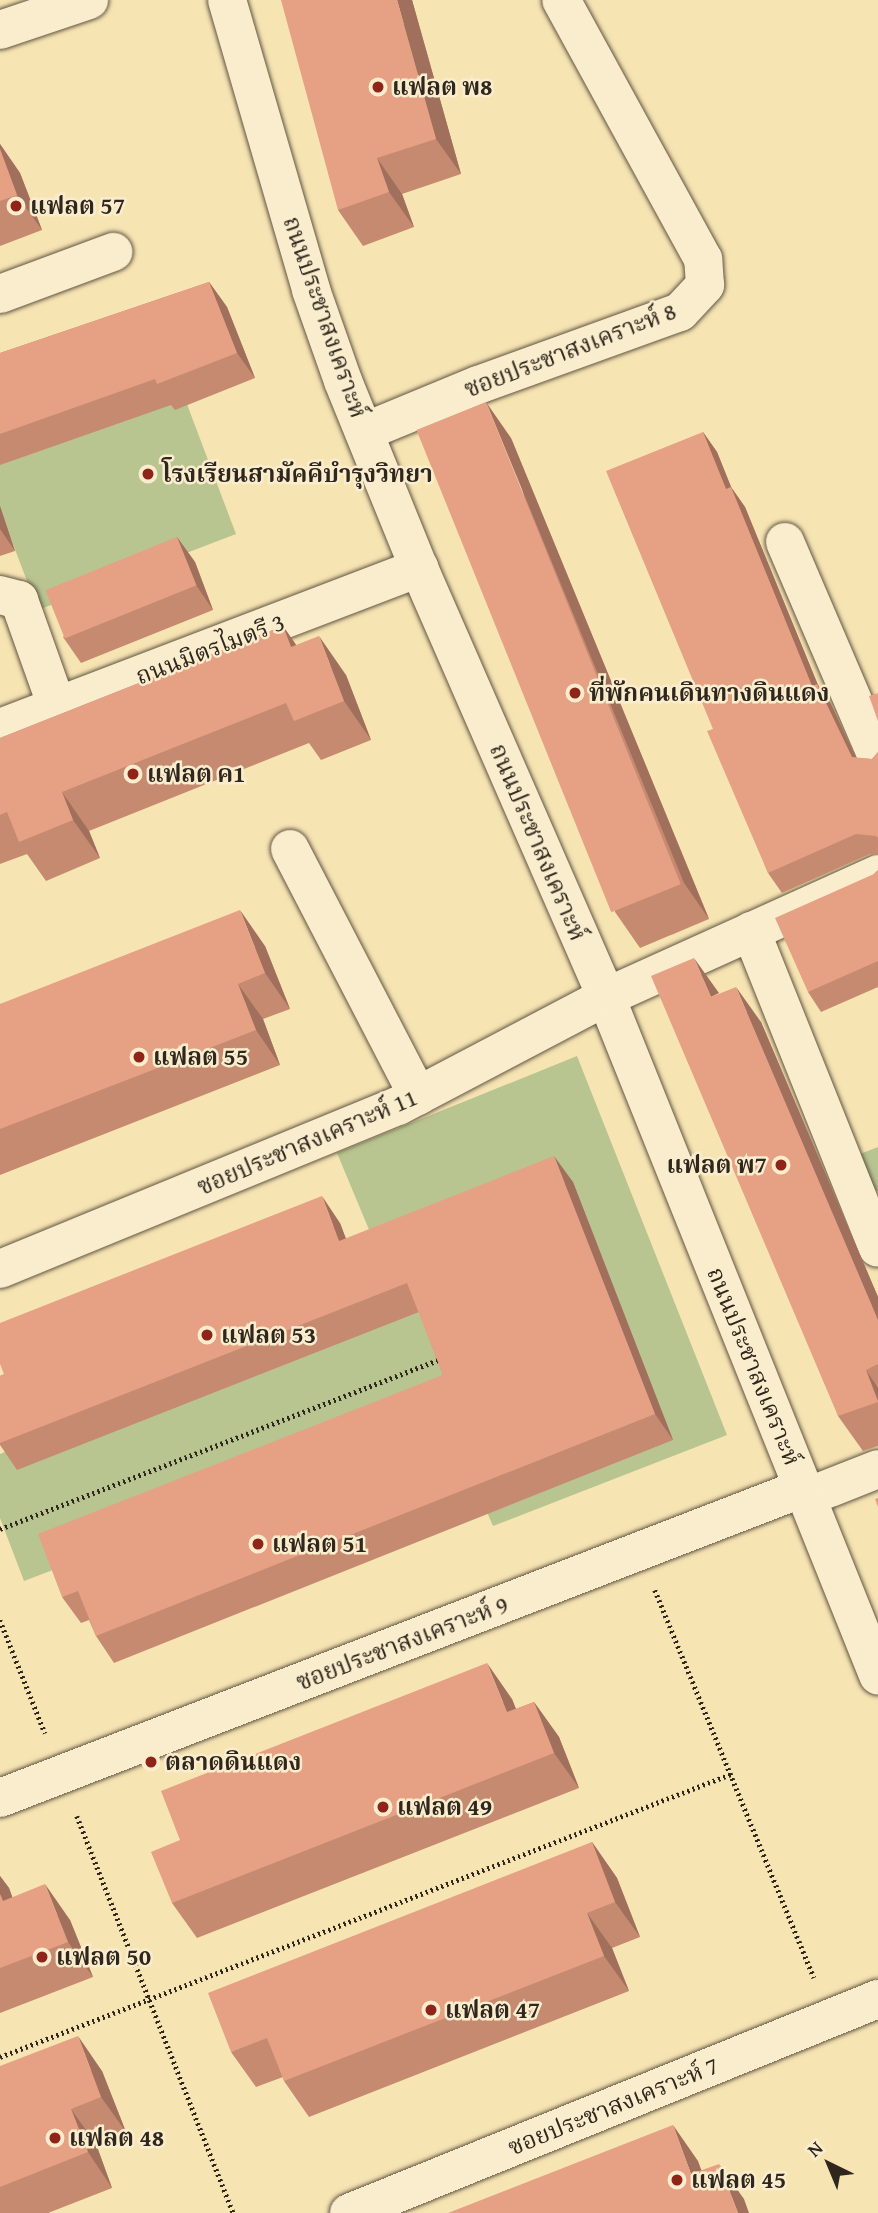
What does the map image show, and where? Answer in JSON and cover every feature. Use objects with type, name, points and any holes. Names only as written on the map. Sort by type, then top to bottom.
[{"type":"street","points":[[0,30],[89,0]]},
{"type":"street","name":"ถนนประชาสงเคราะห์","points":[[227,0],[311,290],[364,432],[419,568],[606,998],[878,1675]]},
{"type":"street","name":"ซอยประชาสงเคราะห์ 8","points":[[364,432],[478,385],[680,312],[705,285],[703,259],[561,0]]},
{"type":"street","points":[[0,294],[113,252]]},
{"type":"street","points":[[785,542],[878,759]]},
{"type":"street","name":"ถนนมิตรไมตรี 3","points":[[0,728],[419,568]]},
{"type":"street","points":[[0,595],[19,600],[57,707]]},
{"type":"street","points":[[290,849],[418,1096]]},
{"type":"street","name":"ซอยประชาสงเคราะห์ 11","points":[[0,1269],[418,1096],[606,998],[878,874]]},
{"type":"street","points":[[751,931],[878,1248]]},
{"type":"street","name":"ซอยประชาสงเคราะห์ 9","points":[[0,1798],[639,1551],[878,1469]]},
{"type":"street","name":"ซอยประชาสงเคราะห์ 7","points":[[349,2213],[878,1999]]},
{"type":"path","points":[[0,1529],[444,1357]]},
{"type":"path","points":[[639,1551],[830,2018]]},
{"type":"path","points":[[0,1620],[233,2213]]},
{"type":"path","points":[[0,2057],[731,1774]]},
{"type":"green space","points":[[182,391],[236,534],[38,610],[0,510],[0,462]]},
{"type":"green space","points":[[577,1056],[727,1435],[493,1526],[447,1420],[24,1581],[0,1518],[0,1454],[395,1292],[337,1153]]},
{"type":"green space","points":[[878,1147],[878,1190],[871,1193],[855,1156]]},
{"type":"building","name":"แฟลต พ8","points":[[281,0],[397,0],[436,139],[377,158],[389,192],[338,210]]},
{"type":"building","points":[[0,149],[17,195],[0,201]]},
{"type":"building","points":[[209,282],[237,353],[157,384],[155,379],[0,434],[0,353]]},
{"type":"building","name":"ที่พักคนเดินทางดินแดง","points":[[486,402],[681,884],[611,912],[416,430]]},
{"type":"building","points":[[703,432],[726,489],[731,487],[812,686],[817,684],[852,757],[872,759],[878,752],[878,838],[856,834],[768,873],[707,731],[713,729],[606,471]]},
{"type":"building","points":[[177,537],[196,585],[65,638],[45,590]]},
{"type":"building","points":[[283,626],[291,647],[319,636],[344,701],[294,721],[286,703],[62,792],[73,820],[19,842],[7,812],[0,815],[0,738]]},
{"type":"building","points":[[878,693],[878,721],[869,696]]},
{"type":"building","points":[[878,870],[878,961],[808,992],[775,918]]},
{"type":"building","points":[[240,910],[265,973],[238,984],[256,1030],[0,1129],[0,1004]]},
{"type":"building","name":"แฟลต พ7","points":[[694,958],[711,997],[736,987],[878,1320],[878,1364],[866,1370],[878,1402],[838,1416],[651,976]]},
{"type":"building","points":[[554,1156],[655,1414],[96,1636],[78,1591],[62,1597],[38,1534],[443,1375],[407,1283],[0,1443],[0,1376],[4,1374],[0,1364],[0,1323],[322,1196],[339,1241]]},
{"type":"building","points":[[487,1663],[507,1712],[534,1702],[554,1753],[172,1903],[151,1852],[180,1840],[161,1791]]},
{"type":"building","points":[[592,1842],[615,1902],[587,1913],[604,1956],[284,2081],[267,2038],[231,2052],[208,1993]]},
{"type":"building","points":[[45,1884],[68,1942],[0,1968],[0,1894],[3,1901]]},
{"type":"building","points":[[78,2036],[101,2097],[71,2109],[88,2152],[0,2187],[0,2066]]},
{"type":"building","points":[[673,2125],[691,2174],[719,2164],[738,2213],[448,2213]]},
{"type":"place","name":"แฟลต พ8","points":[[378,87]]},
{"type":"place","name":"แฟลต 57","points":[[16,206]]},
{"type":"place","name":"โรงเรียนสามัคคีบํารุงวิทยา","points":[[148,474]]},
{"type":"place","name":"ที่พักคนเดินทางดินแดง","points":[[575,693]]},
{"type":"place","name":"แฟลต ค1","points":[[133,774]]},
{"type":"place","name":"แฟลต 55","points":[[139,1057]]},
{"type":"place","name":"แฟลต พ7","points":[[781,1165]]},
{"type":"place","name":"แฟลต 53","points":[[207,1335]]},
{"type":"place","name":"แฟลต 51","points":[[258,1544]]},
{"type":"place","name":"ตลาดดินแดง","points":[[151,1762]]},
{"type":"place","name":"แฟลต 49","points":[[383,1807]]},
{"type":"place","name":"แฟลต 50","points":[[42,1957]]},
{"type":"place","name":"แฟลต 47","points":[[431,2010]]},
{"type":"place","name":"แฟลต 48","points":[[55,2138]]},
{"type":"place","name":"แฟลต 45","points":[[677,2180]]}]
